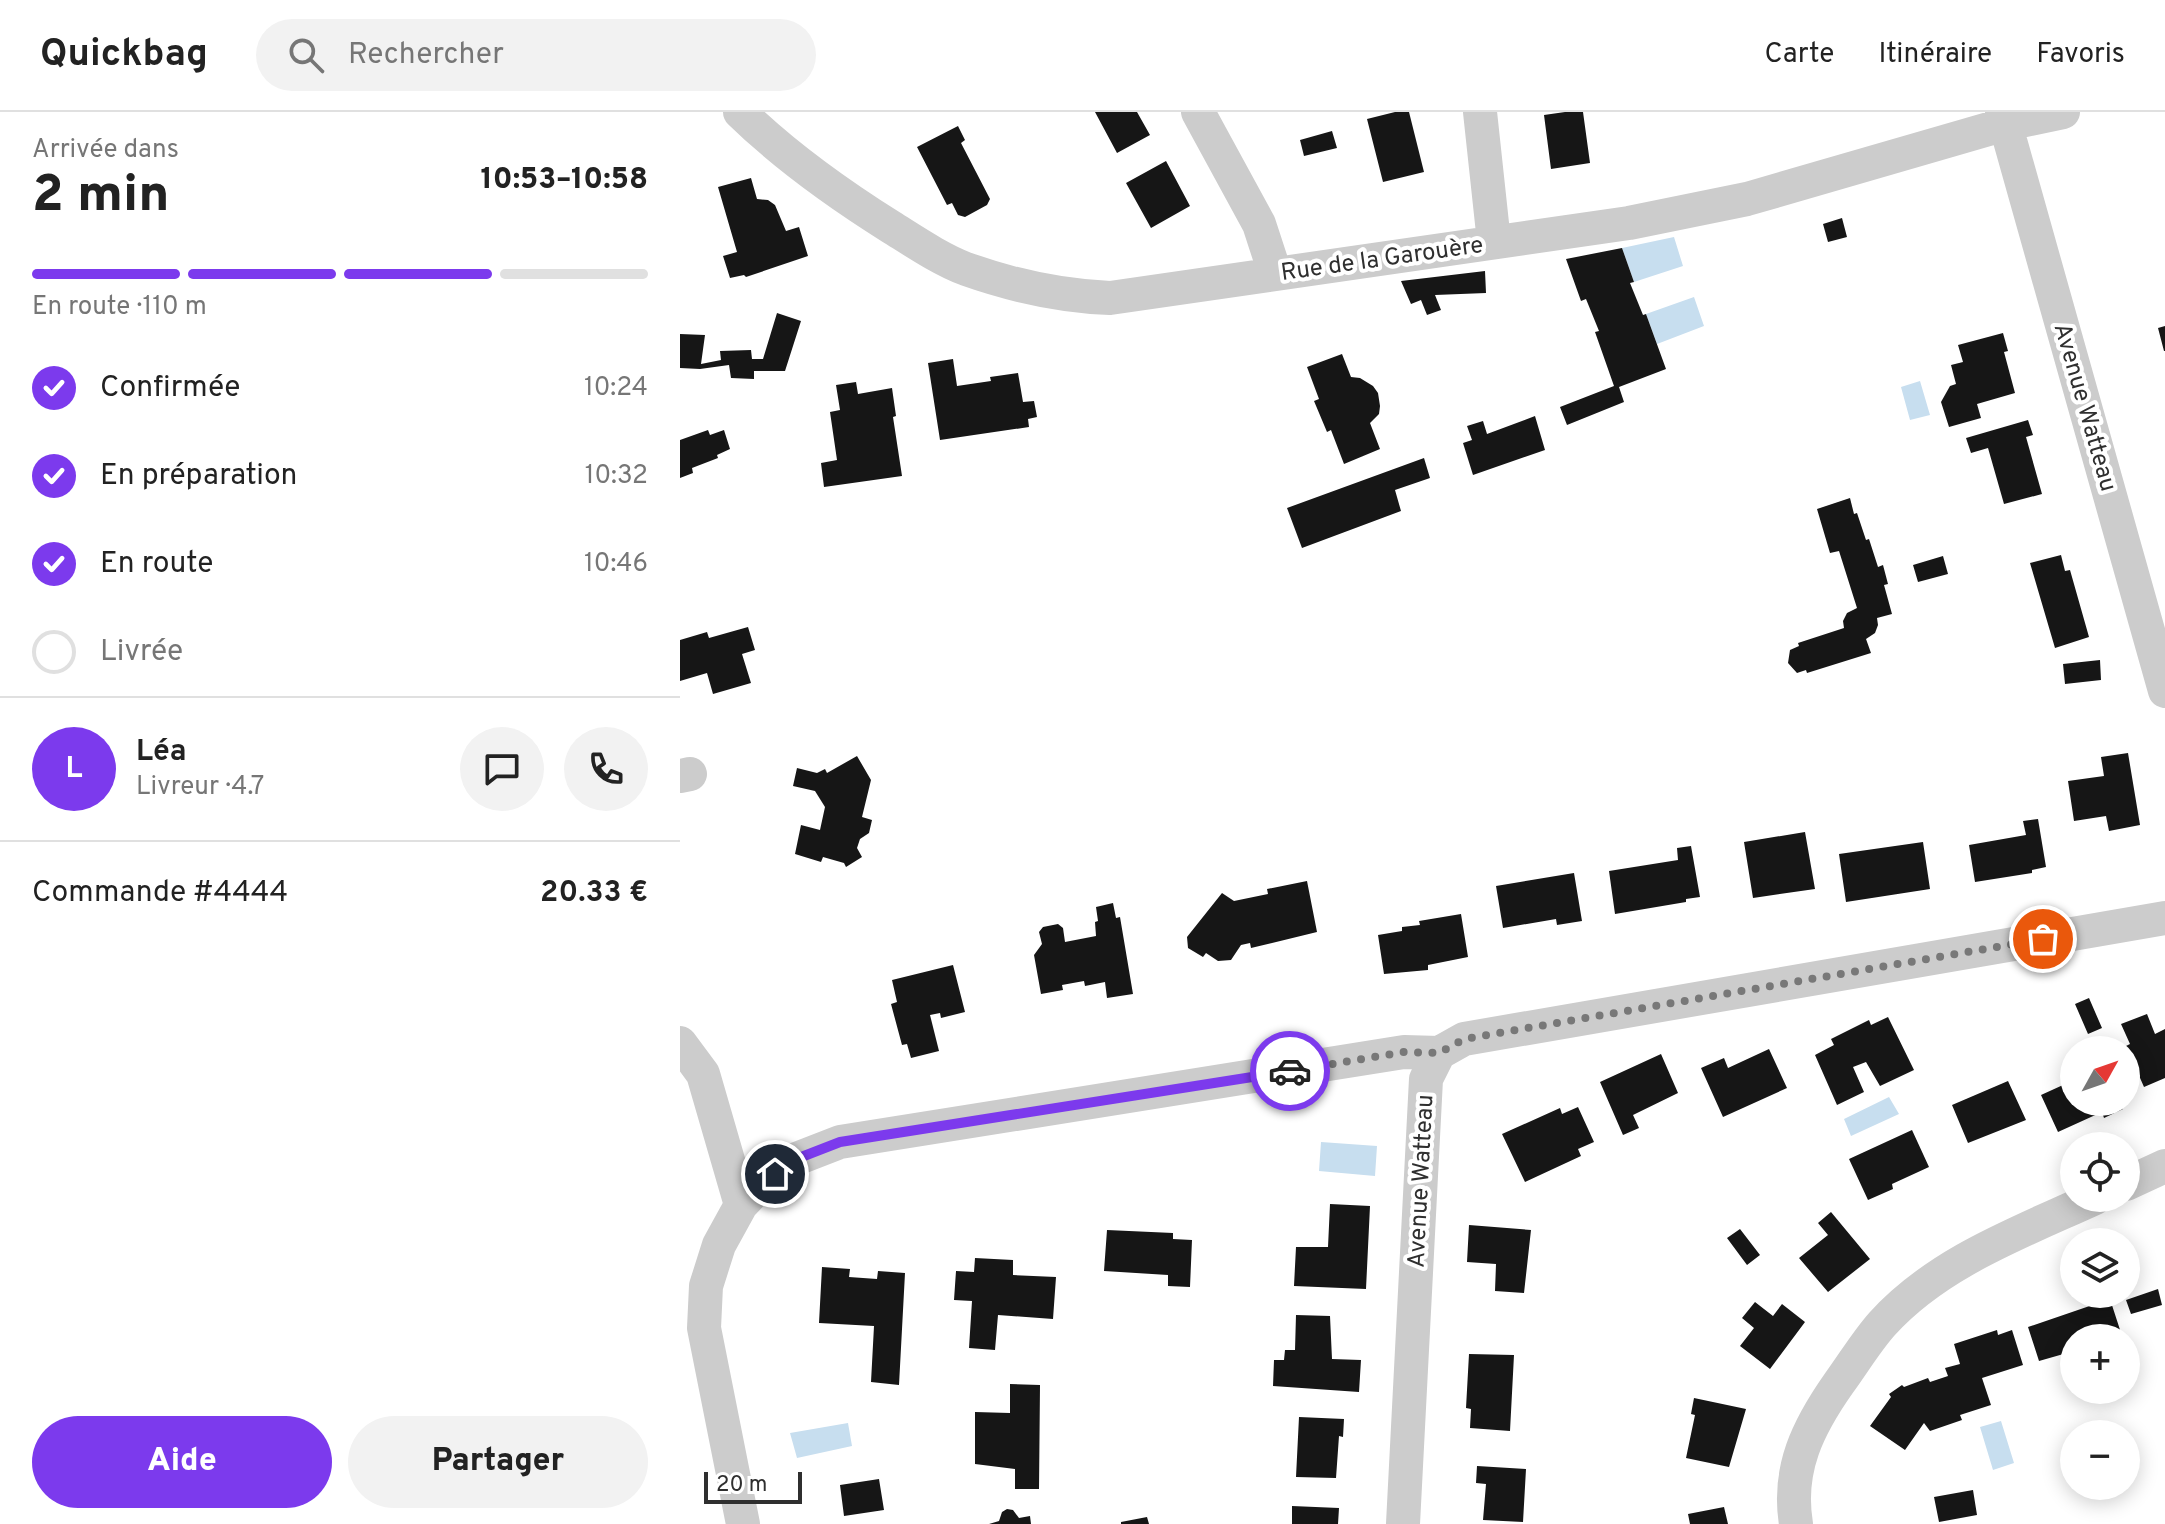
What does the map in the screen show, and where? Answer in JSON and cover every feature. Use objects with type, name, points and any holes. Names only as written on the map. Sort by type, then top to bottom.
[{"type":"street","name":"Rue de la Garouère","points":[[740,112],[791,158],[843,197],[964,268],[1066,296],[1110,298],[1211,286],[1275,273],[1629,223],[1747,199],[2004,118],[2063,112]]},
{"type":"street","points":[[1198,112],[1259,224],[1275,273]]},
{"type":"street","points":[[1480,112],[1494,242]]},
{"type":"street","name":"Avenue Watteau","points":[[2004,118],[2165,691]]},
{"type":"street","points":[[743,1524],[704,1328],[706,1286],[719,1245],[741,1205],[791,1161],[840,1142],[1404,1052],[1439,1053],[1464,1039],[2165,918]]},
{"type":"street","points":[[680,1043],[703,1074],[741,1205]]},
{"type":"street","name":"Avenue Watteau","points":[[1403,1524],[1426,1079],[1439,1053]]},
{"type":"street","points":[[2140,1178],[2165,1166]]},
{"type":"street","points":[[1796,1524],[1793,1501],[1796,1466],[1806,1435],[1820,1409],[1881,1324],[1957,1264],[2064,1212]]},
{"type":"water","points":[[1674,237],[1683,266],[1634,282],[1622,248]]},
{"type":"water","points":[[1694,297],[1704,326],[1657,344],[1646,314]]},
{"type":"water","points":[[1920,381],[1930,415],[1910,420],[1901,387]]},
{"type":"water","points":[[1889,1097],[1899,1114],[1851,1136],[1844,1119]]},
{"type":"water","points":[[1321,1142],[1377,1146],[1375,1176],[1319,1171]]},
{"type":"water","points":[[2001,1421],[2014,1463],[1993,1470],[1980,1427]]},
{"type":"water","points":[[848,1423],[852,1446],[797,1458],[790,1433]]},
{"type":"building","points":[[1095,112],[1137,112],[1150,135],[1117,153]]},
{"type":"building","points":[[1409,112],[1424,172],[1383,182],[1367,119]]},
{"type":"building","points":[[1583,112],[1590,163],[1551,169],[1544,115]]},
{"type":"building","points":[[958,126],[965,140],[961,143],[990,199],[987,205],[965,217],[958,215],[952,203],[947,205],[917,147]]},
{"type":"building","points":[[1332,131],[1337,148],[1304,156],[1300,140]]},
{"type":"building","points":[[1166,161],[1190,206],[1151,228],[1126,183]]},
{"type":"building","points":[[751,178],[757,199],[768,200],[775,205],[786,231],[799,227],[808,256],[746,277],[730,278],[723,256],[737,252],[718,187]]},
{"type":"building","points":[[1842,218],[1847,237],[1828,242],[1823,224]]},
{"type":"building","points":[[1622,248],[1634,282],[1630,283],[1643,315],[1646,314],[1666,369],[1619,387],[1624,402],[1567,425],[1560,407],[1614,386],[1595,332],[1599,331],[1586,299],[1581,301],[1566,259]]},
{"type":"building","points":[[1485,271],[1486,293],[1435,295],[1441,310],[1427,315],[1421,300],[1411,304],[1401,281]]},
{"type":"building","points":[[777,313],[801,321],[785,371],[754,371],[754,379],[731,378],[729,365],[680,368],[680,334],[705,335],[701,364],[721,360],[720,351],[751,350],[752,359],[763,359]]},
{"type":"building","points":[[2165,326],[2165,351],[2164,351],[2158,328]]},
{"type":"building","points":[[2003,333],[2008,351],[2004,352],[2015,393],[1977,404],[1981,418],[1949,427],[1941,402],[1950,386],[1956,384],[1951,365],[1963,362],[1958,345]]},
{"type":"building","points":[[1342,354],[1351,377],[1360,378],[1373,386],[1378,393],[1380,406],[1379,414],[1370,423],[1380,449],[1344,464],[1331,430],[1327,432],[1314,401],[1319,399],[1307,367]]},
{"type":"building","points":[[953,359],[957,386],[1018,373],[1023,402],[1034,401],[1037,417],[1028,419],[1029,427],[940,440],[928,363]]},
{"type":"building","points":[[856,382],[858,394],[892,388],[902,476],[824,487],[821,463],[837,460],[830,412],[840,410],[836,385]]},
{"type":"building","points":[[1535,416],[1545,450],[1473,475],[1463,443],[1472,440],[1467,426],[1483,421],[1487,434]]},
{"type":"building","points":[[2028,420],[2033,435],[2026,437],[2042,494],[2004,504],[1988,448],[1971,453],[1966,438]]},
{"type":"building","points":[[708,430],[710,435],[724,430],[730,449],[717,455],[718,458],[692,468],[693,473],[680,478],[680,440]]},
{"type":"building","points":[[1424,458],[1430,478],[1395,490],[1401,511],[1302,548],[1287,508]]},
{"type":"building","points":[[1850,498],[1878,567],[1883,565],[1888,584],[1884,585],[1892,614],[1877,618],[1875,633],[1866,639],[1871,653],[1807,673],[1806,670],[1797,673],[1788,663],[1790,650],[1799,646],[1798,643],[1844,628],[1847,613],[1857,608],[1839,551],[1830,553],[1817,509]]},
{"type":"building","points":[[2061,555],[2065,571],[2070,570],[2089,637],[2055,648],[2030,563]]},
{"type":"building","points":[[1943,556],[1948,574],[1918,582],[1913,565]]},
{"type":"building","points":[[748,627],[755,650],[742,654],[751,683],[713,694],[707,673],[680,681],[680,640],[707,632],[709,638]]},
{"type":"building","points":[[2100,660],[2101,680],[2065,684],[2063,664]]},
{"type":"building","points":[[2128,753],[2140,825],[2109,831],[2106,816],[2074,821],[2068,781],[2104,776],[2101,757]]},
{"type":"building","points":[[857,756],[871,780],[862,817],[872,820],[869,833],[860,839],[857,848],[862,857],[846,867],[844,863],[823,857],[821,862],[795,854],[801,825],[820,830],[825,807],[815,791],[793,786],[797,768],[817,773],[825,769],[827,773]]},
{"type":"building","points":[[2038,819],[2046,867],[2032,870],[2032,873],[1975,882],[1969,845],[2026,835],[2023,821]]},
{"type":"building","points":[[1805,832],[1815,889],[1753,898],[1744,842]]},
{"type":"building","points":[[1923,842],[1930,889],[1846,902],[1839,854]]},
{"type":"building","points":[[1691,846],[1700,897],[1615,914],[1609,871],[1678,860],[1677,848]]},
{"type":"building","points":[[1574,873],[1582,921],[1557,925],[1556,919],[1503,928],[1496,886]]},
{"type":"building","points":[[1307,881],[1317,932],[1251,948],[1250,943],[1241,945],[1231,960],[1218,961],[1206,953],[1203,957],[1188,948],[1187,937],[1222,893],[1234,901],[1268,894],[1267,889]]},
{"type":"building","points":[[1113,903],[1116,918],[1120,917],[1133,994],[1107,998],[1105,982],[1085,986],[1084,981],[1062,985],[1063,990],[1041,994],[1034,955],[1042,944],[1039,932],[1043,927],[1058,924],[1063,928],[1065,942],[1096,936],[1096,907]]},
{"type":"building","points":[[1461,914],[1468,957],[1428,965],[1428,970],[1384,974],[1378,935],[1420,925],[1419,921]]},
{"type":"building","points":[[953,965],[965,1012],[941,1018],[940,1013],[930,1015],[939,1051],[911,1058],[907,1044],[902,1045],[891,1004],[897,1002],[892,980]]},
{"type":"building","points":[[2089,998],[2102,1028],[2088,1034],[2075,1004]]},
{"type":"building","points":[[2147,1014],[2155,1034],[2165,1029],[2165,1078],[2144,1087],[2140,1078],[2140,1036],[2126,1036],[2121,1024]]},
{"type":"building","points":[[1888,1017],[1914,1070],[1880,1086],[1866,1062],[1853,1067],[1864,1092],[1837,1105],[1815,1055],[1834,1045],[1831,1039],[1869,1020],[1871,1025]]},
{"type":"building","points":[[1769,1049],[1787,1088],[1723,1117],[1701,1068],[1724,1058],[1728,1068]]},
{"type":"building","points":[[1661,1054],[1678,1093],[1633,1115],[1639,1128],[1623,1135],[1600,1082]]},
{"type":"building","points":[[2008,1081],[2026,1120],[1968,1143],[1952,1105]]},
{"type":"building","points":[[2060,1086],[2060,1116],[2093,1116],[2058,1132],[2041,1095]]},
{"type":"building","points":[[1578,1107],[1594,1142],[1578,1149],[1581,1156],[1525,1182],[1502,1134],[1560,1108],[1562,1114]]},
{"type":"building","points":[[1912,1130],[1929,1167],[1892,1184],[1893,1189],[1868,1200],[1849,1159]]},
{"type":"building","points":[[1330,1204],[1370,1206],[1366,1289],[1294,1286],[1296,1247],[1328,1247]]},
{"type":"building","points":[[1831,1212],[1870,1259],[1828,1292],[1799,1258],[1828,1235],[1818,1223]]},
{"type":"building","points":[[1469,1225],[1531,1230],[1524,1293],[1495,1291],[1496,1264],[1467,1262]]},
{"type":"building","points":[[1740,1229],[1760,1255],[1747,1265],[1727,1238]]},
{"type":"building","points":[[1107,1230],[1173,1233],[1173,1239],[1192,1240],[1190,1287],[1168,1286],[1168,1275],[1104,1271]]},
{"type":"building","points":[[975,1258],[1013,1260],[1013,1275],[1056,1277],[1053,1319],[998,1315],[995,1350],[969,1348],[972,1301],[954,1300],[956,1271],[974,1272]]},
{"type":"building","points":[[822,1267],[850,1269],[849,1277],[877,1279],[878,1271],[905,1273],[899,1385],[871,1382],[874,1326],[819,1323]]},
{"type":"building","points":[[2158,1289],[2162,1305],[2131,1314],[2129,1308],[2140,1308],[2140,1295]]},
{"type":"building","points":[[1755,1302],[1773,1316],[1782,1304],[1805,1322],[1770,1369],[1740,1346],[1754,1328],[1742,1318]]},
{"type":"building","points":[[2084,1308],[2113,1308],[2118,1324],[2060,1324],[2060,1355],[2039,1361],[2028,1327]]},
{"type":"building","points":[[1296,1315],[1330,1316],[1332,1359],[1361,1360],[1359,1392],[1273,1386],[1274,1360],[1284,1360],[1285,1350],[1295,1350]]},
{"type":"building","points":[[1997,1330],[1998,1335],[2012,1330],[2023,1365],[1982,1378],[1991,1405],[1960,1415],[1962,1420],[1930,1431],[1924,1423],[1905,1450],[1870,1426],[1891,1397],[1889,1394],[1902,1385],[1904,1387],[1928,1378],[1930,1382],[1948,1376],[1945,1368],[1960,1364],[1954,1344]]},
{"type":"building","points":[[1469,1354],[1514,1355],[1510,1431],[1470,1428],[1471,1409],[1466,1408]]},
{"type":"building","points":[[1010,1384],[1040,1385],[1039,1489],[1015,1489],[1015,1469],[975,1464],[975,1412],[1010,1413]]},
{"type":"building","points":[[1694,1398],[1746,1409],[1729,1467],[1686,1458],[1695,1415],[1691,1414]]},
{"type":"building","points":[[1299,1417],[1344,1419],[1343,1437],[1339,1436],[1336,1478],[1296,1477]]},
{"type":"building","points":[[1477,1466],[1526,1469],[1523,1522],[1483,1520],[1486,1484],[1476,1483]]},
{"type":"building","points":[[879,1479],[884,1510],[844,1516],[840,1485]]},
{"type":"building","points":[[1973,1490],[1977,1515],[1939,1522],[1934,1497]]},
{"type":"building","points":[[1292,1506],[1339,1508],[1338,1524],[1292,1524]]},
{"type":"building","points":[[1724,1507],[1728,1524],[1690,1524],[1688,1514]]},
{"type":"building","points":[[1013,1510],[1019,1518],[1030,1516],[1031,1524],[989,1524],[999,1521],[1002,1512]]},
{"type":"building","points":[[1147,1517],[1149,1524],[1121,1524],[1121,1522]]},
{"type":"way so far","points":[[1290,1071],[1404,1052],[1439,1053],[1464,1039],[2043,939]]},
{"type":"route","points":[[775,1174],[791,1161],[840,1142],[1290,1071]]}]
